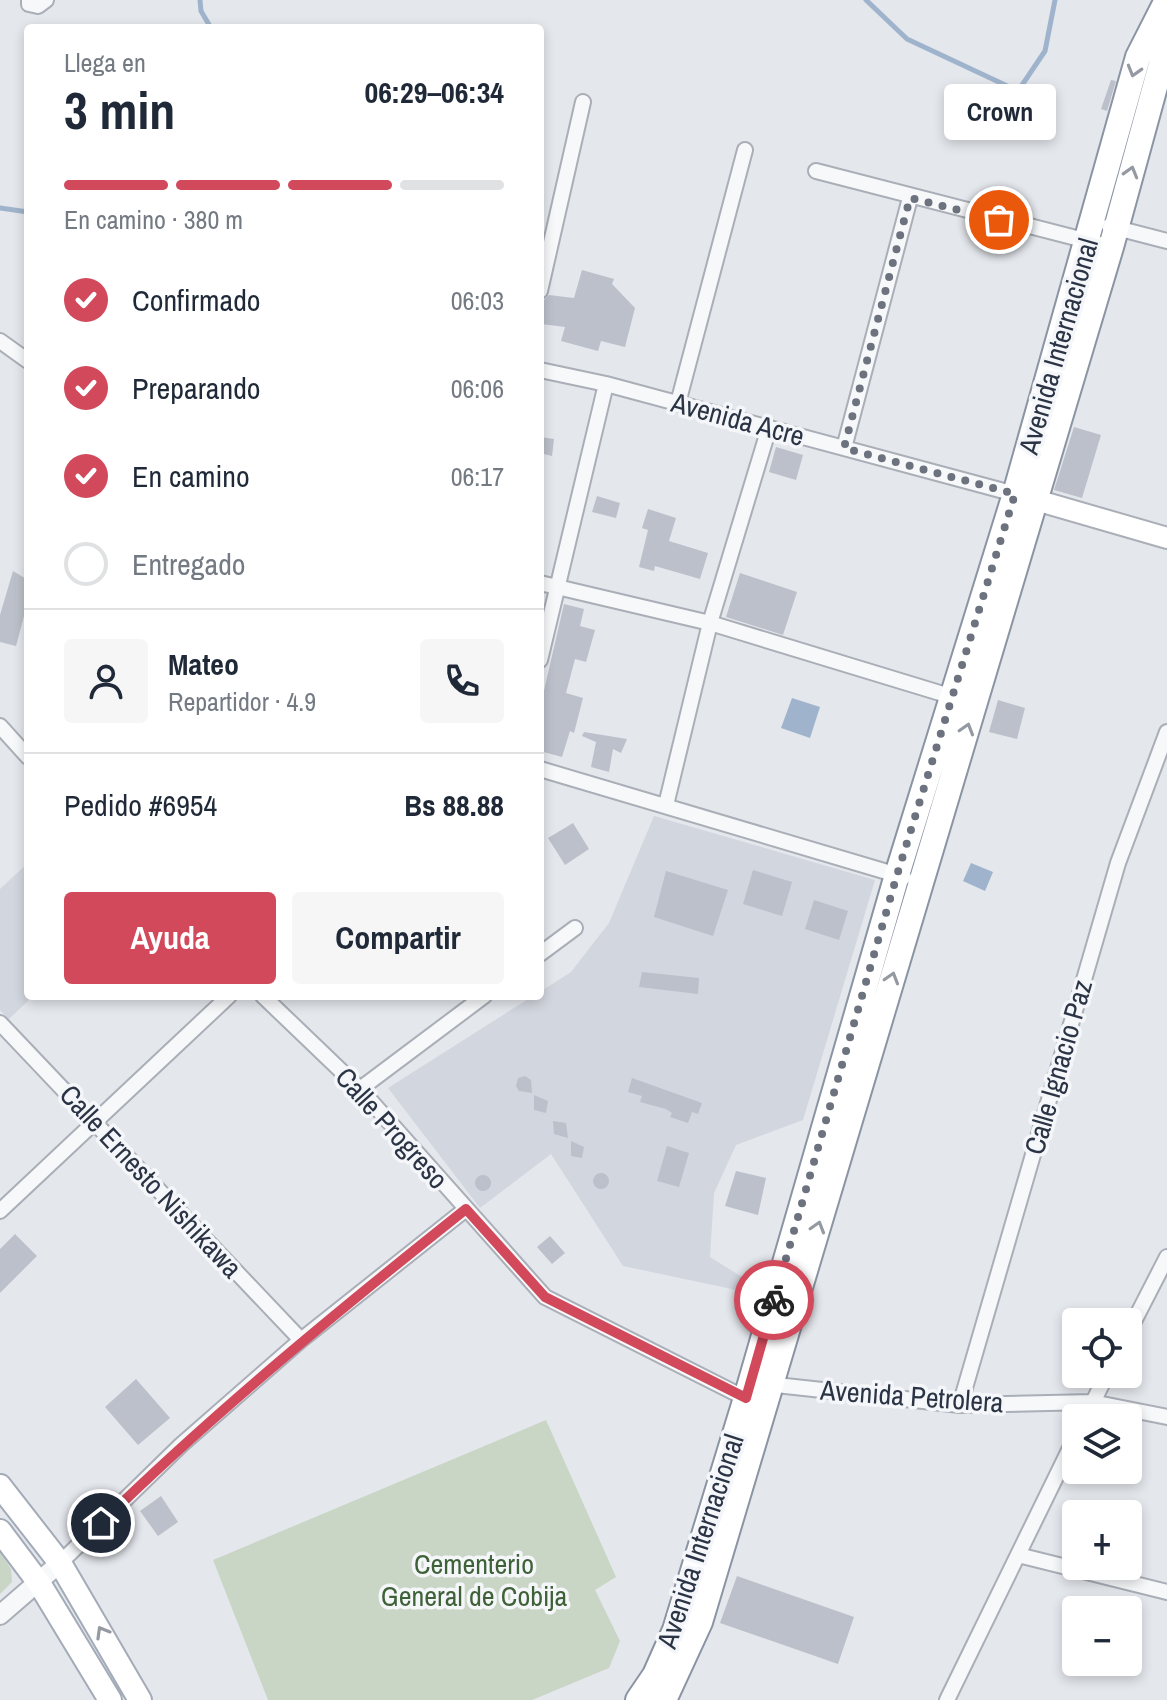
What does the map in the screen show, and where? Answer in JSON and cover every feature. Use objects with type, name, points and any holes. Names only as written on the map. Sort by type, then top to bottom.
[{"type":"highway","name":"Avenida Internacional","points":[[1102,235],[1138,57],[1167,0]]},
{"type":"highway","name":"Avenida Internacional","points":[[638,1700],[655,1675],[675,1630],[758,1393],[921,880],[1025,497],[1102,235],[1162,61],[1167,21]]},
{"type":"highway","name":"Avenida Internacional","points":[[667,1698],[700,1622],[897,875],[953,697],[1025,497]]},
{"type":"main road","name":"Avenida Acre","points":[[1025,497],[1167,538]]},
{"type":"main road","points":[[0,1486],[60,1563],[140,1700]]},
{"type":"main road","points":[[0,1531],[39,1583],[110,1700]]},
{"type":"street","points":[[29,0],[29,4],[38,6],[46,0]]},
{"type":"street","points":[[544,273],[583,102]]},
{"type":"street","points":[[678,403],[745,150]]},
{"type":"street","points":[[816,171],[910,198],[1102,235],[1167,241]]},
{"type":"street","points":[[844,448],[910,198]]},
{"type":"street","points":[[0,341],[24,358]]},
{"type":"street","name":"Avenida Acre","points":[[544,371],[606,384],[1025,497]]},
{"type":"street","points":[[544,643],[606,384]]},
{"type":"street","points":[[666,805],[710,623],[769,428]]},
{"type":"street","points":[[544,584],[710,623],[953,697]]},
{"type":"street","points":[[1,729],[24,753]]},
{"type":"street","name":"Calle Ignacio Paz","points":[[960,1405],[1118,863],[1167,732]]},
{"type":"street","points":[[544,770],[921,880]]},
{"type":"street","points":[[544,951],[575,928]]},
{"type":"street","points":[[0,1211],[225,1000]]},
{"type":"street","name":"Calle Progreso","points":[[267,1000],[360,1089],[545,1297],[758,1393]]},
{"type":"street","points":[[360,1089],[479,1000]]},
{"type":"street","name":"Calle Ernesto Nishikawa","points":[[0,1023],[301,1340]]},
{"type":"street","points":[[0,1615],[39,1583],[181,1445],[301,1340],[466,1209]]},
{"type":"street","points":[[1141,1308],[1167,1257]]},
{"type":"street","points":[[1092,1402],[1100,1388]]},
{"type":"street","name":"Avenida Petrolera","points":[[758,1393],[960,1405],[1092,1402],[1167,1417]]},
{"type":"street","points":[[947,1700],[1062,1465]]},
{"type":"street","points":[[1018,1555],[1167,1592]]},
{"type":"shaded area","points":[[654,816],[875,880],[803,1120],[736,1145],[714,1193],[710,1257],[753,1284],[751,1293],[623,1266],[551,1154],[480,1208],[388,1088],[527,1000],[544,1000],[544,989],[571,972],[609,923]]},
{"type":"shaded area","points":[[24,867],[24,1000],[29,1000],[9,1019],[0,1010],[0,889]]},
{"type":"green space","name":"Cementerio General de Cobija","points":[[546,1420],[616,1577],[595,1590],[620,1641],[609,1668],[532,1700],[268,1700],[213,1560]]},
{"type":"green space","points":[[0,1552],[11,1569],[12,1582],[0,1594]]},
{"type":"water","points":[[792,698],[820,707],[810,738],[781,728]]},
{"type":"water","points":[[971,863],[993,872],[985,891],[963,881]]},
{"type":"building","points":[[1111,80],[1116,81],[1107,111],[1101,109]]},
{"type":"building","points":[[582,270],[614,279],[612,284],[635,308],[625,347],[601,341],[598,351],[561,341],[565,327],[544,324],[544,300],[549,295],[574,298]]},
{"type":"building","points":[[1074,427],[1101,435],[1082,498],[1054,490]]},
{"type":"building","points":[[544,438],[554,439],[552,456],[544,454]]},
{"type":"building","points":[[776,447],[803,455],[796,480],[769,472]]},
{"type":"building","points":[[597,496],[620,503],[616,518],[592,512]]},
{"type":"building","points":[[648,509],[676,518],[669,541],[708,553],[700,579],[655,566],[654,571],[639,567],[648,530],[642,528]]},
{"type":"building","points":[[13,571],[24,578],[24,616],[16,646],[0,642],[0,615]]},
{"type":"building","points":[[740,573],[797,592],[783,635],[726,617]]},
{"type":"building","points":[[564,604],[584,609],[580,626],[595,630],[586,662],[575,659],[566,693],[583,698],[574,733],[570,731],[562,757],[544,752],[544,691]]},
{"type":"building","points":[[998,700],[1025,708],[1017,739],[989,732]]},
{"type":"building","points":[[584,732],[627,739],[621,753],[613,749],[609,772],[591,767],[596,742],[582,736]]},
{"type":"building","points":[[573,823],[589,849],[565,865],[548,838]]},
{"type":"building","points":[[753,870],[792,882],[782,916],[743,904]]},
{"type":"building","points":[[666,871],[728,890],[713,936],[654,917]]},
{"type":"building","points":[[814,900],[848,911],[839,940],[805,929]]},
{"type":"building","points":[[642,972],[699,978],[698,994],[639,987]]},
{"type":"building","points":[[525,1076],[531,1080],[532,1093],[519,1091],[516,1086],[518,1078]]},
{"type":"building","points":[[632,1078],[702,1103],[698,1114],[692,1112],[688,1123],[670,1117],[672,1113],[666,1109],[640,1102],[642,1096],[628,1092]]},
{"type":"building","points":[[534,1095],[548,1101],[546,1113],[534,1110]]},
{"type":"building","points":[[553,1121],[566,1123],[568,1138],[554,1134]]},
{"type":"building","points":[[571,1141],[584,1147],[582,1158],[571,1156]]},
{"type":"building","points":[[667,1146],[689,1153],[679,1187],[657,1181]]},
{"type":"building","points":[[736,1171],[766,1178],[758,1215],[725,1206]]},
{"type":"building","points":[[598,1173],[604,1173],[609,1181],[607,1187],[598,1189],[593,1184],[593,1178]]},
{"type":"building","points":[[480,1175],[486,1175],[491,1183],[489,1189],[480,1191],[475,1186],[475,1180]]},
{"type":"building","points":[[15,1234],[37,1256],[0,1293],[0,1249]]},
{"type":"building","points":[[550,1236],[565,1253],[552,1264],[537,1247]]},
{"type":"building","points":[[136,1379],[170,1418],[138,1445],[105,1407]]},
{"type":"building","points":[[161,1496],[178,1522],[158,1536],[140,1511]]},
{"type":"building","points":[[737,1576],[854,1617],[838,1664],[720,1623]]},
{"type":"waterway","points":[[200,0],[201,11],[209,24]]},
{"type":"waterway","points":[[866,0],[907,39],[1018,91],[1045,51],[1055,0]]},
{"type":"waterway","points":[[0,208],[24,211]]},
{"type":"way so far","points":[[774,1300],[897,875],[1015,494],[844,448],[910,198],[999,220]]},
{"type":"place","name":"Crown","points":[[999,220]]},
{"type":"route","points":[[101,1523],[181,1445],[301,1340],[466,1209],[545,1297],[567,1311],[746,1398],[774,1300]]}]
